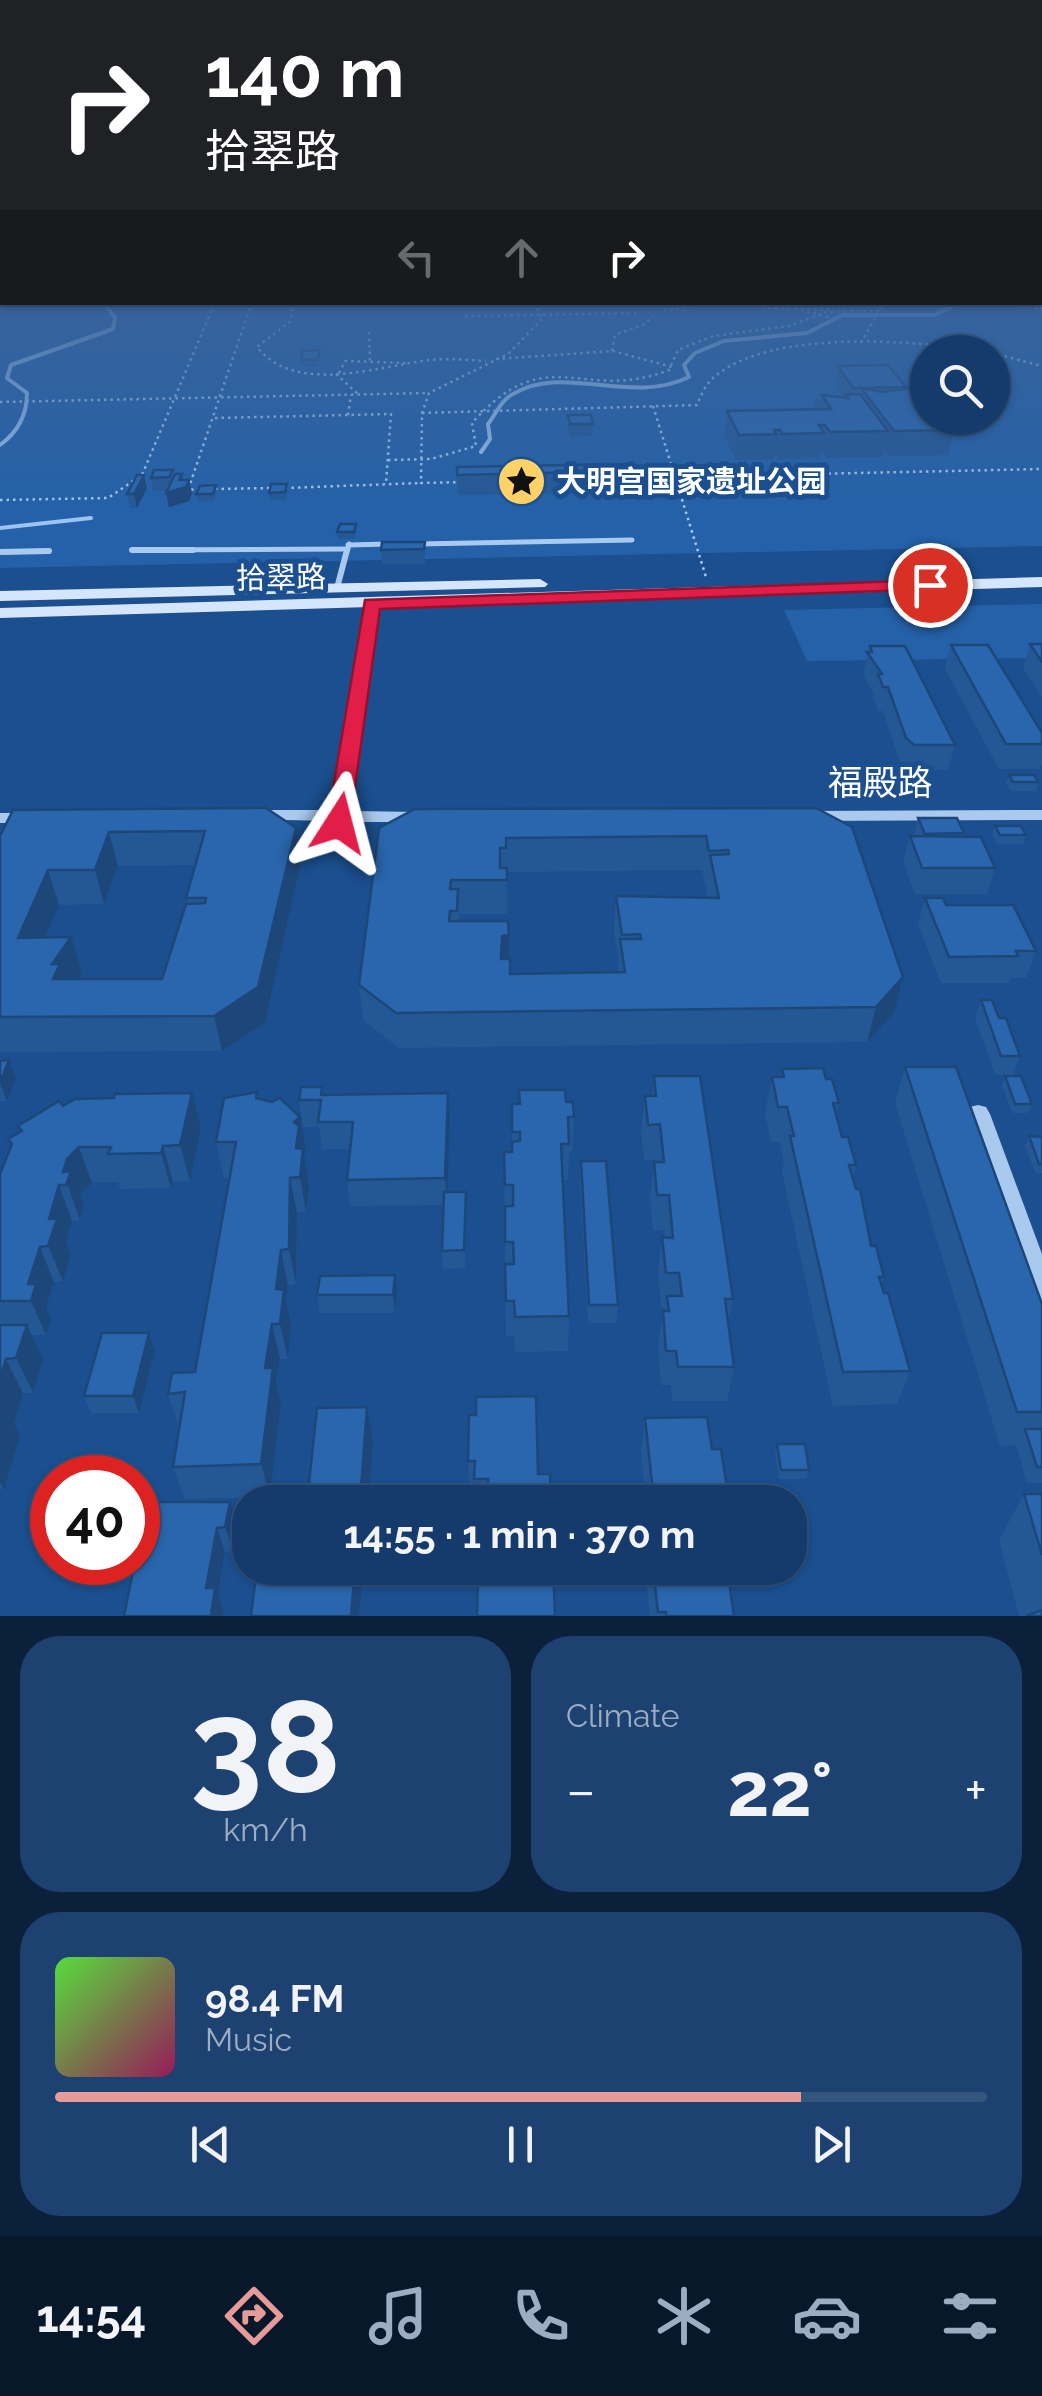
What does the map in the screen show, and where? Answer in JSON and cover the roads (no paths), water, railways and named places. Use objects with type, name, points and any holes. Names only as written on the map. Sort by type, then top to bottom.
[{"type":"main road","name":"拾翠路","points":[[0,596],[1042,570]]},
{"type":"main road","name":"拾翠路","points":[[0,612],[1042,582]]},
{"type":"street","points":[[346,818],[372,604]]},
{"type":"street","name":"福殿路","points":[[788,816],[1042,815]]},
{"type":"street","points":[[229,819],[436,817]]},
{"type":"street","points":[[0,822],[57,821]]},
{"type":"street","points":[[978,1114],[1042,1289]]},
{"type":"lane","points":[[337,588],[350,535]]},
{"type":"lane","points":[[132,550],[632,540]]},
{"type":"lane","points":[[0,552],[49,551]]},
{"type":"waterway","points":[[0,445],[20,422],[27,401],[27,393],[7,378],[13,364]]},
{"type":"waterway","points":[[481,452],[490,439],[488,424],[513,394],[554,382],[644,388],[666,385],[689,377],[685,364]]},
{"type":"waterway","points":[[0,528],[91,518]]},
{"type":"place","name":"大明宫国家遗址公园","points":[[521,482]]}]
